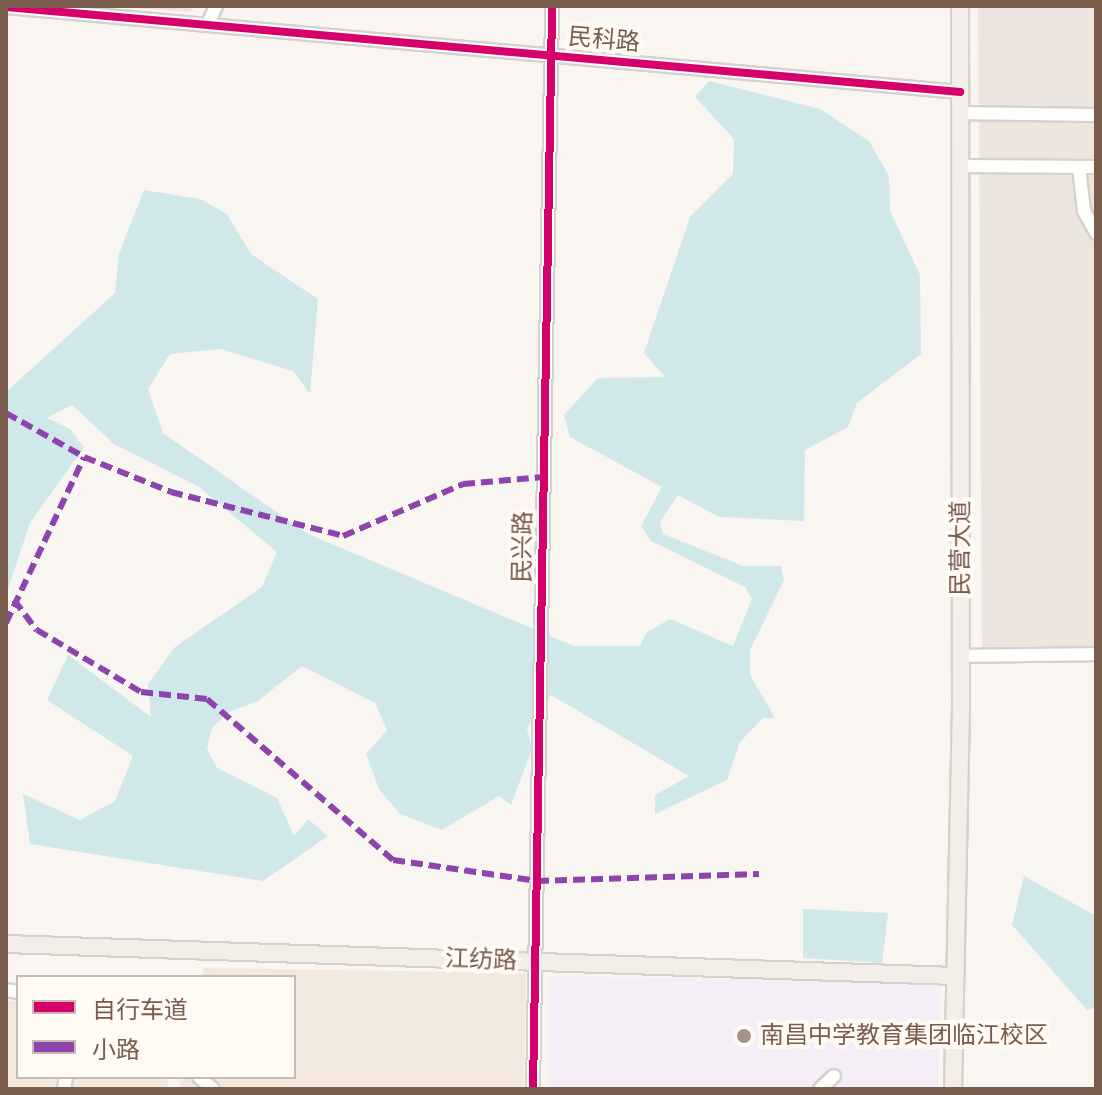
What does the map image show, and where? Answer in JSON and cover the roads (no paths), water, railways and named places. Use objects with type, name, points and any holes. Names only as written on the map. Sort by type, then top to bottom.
[{"type":"main road","name":"民营大道","points":[[953,1089],[961,656],[960,6]]},
{"type":"main road","name":"江纺路","points":[[6,944],[955,976]]},
{"type":"street","points":[[208,24],[216,6]]},
{"type":"street","name":"民兴路","points":[[533,1089],[552,6]]},
{"type":"street","name":"民科路","points":[[6,7],[960,92]]},
{"type":"street","points":[[959,113],[1096,115]]},
{"type":"street","points":[[960,166],[1096,167]]},
{"type":"street","points":[[1079,167],[1081,201],[1096,233]]},
{"type":"street","points":[[961,656],[1096,654]]},
{"type":"street","points":[[820,1089],[834,1076]]},
{"type":"water","points":[[709,81],[820,109],[869,141],[889,176],[890,211],[920,275],[921,354],[857,403],[848,427],[805,450],[804,521],[719,517],[678,495],[660,522],[663,534],[743,566],[781,566],[784,580],[750,650],[750,675],[775,718],[763,718],[740,742],[727,780],[655,814],[655,795],[689,776],[551,695],[527,728],[532,749],[511,805],[499,796],[442,830],[400,814],[379,789],[366,754],[387,730],[375,703],[302,666],[258,701],[229,712],[212,728],[207,749],[217,768],[277,798],[294,836],[308,819],[328,836],[263,881],[30,844],[23,794],[80,820],[115,801],[133,756],[47,700],[68,655],[151,717],[148,684],[175,647],[262,587],[277,552],[199,487],[114,444],[72,405],[47,418],[70,429],[84,447],[30,523],[6,595],[6,392],[115,293],[119,254],[144,190],[200,199],[227,214],[251,254],[318,299],[310,394],[293,371],[220,349],[170,354],[148,389],[163,433],[308,534],[574,646],[640,646],[646,633],[670,619],[733,646],[752,599],[745,587],[651,541],[641,526],[662,487],[570,437],[564,415],[598,378],[665,377],[644,353],[690,217],[733,174],[734,139],[695,97]]},
{"type":"water","points":[[1024,876],[1096,916],[1096,1007],[1087,1010],[1012,925]]},
{"type":"water","points":[[803,909],[888,913],[882,963],[803,958]]},
{"type":"place","name":"南昌中学教育集团临江校区","points":[[744,1036]]}]
